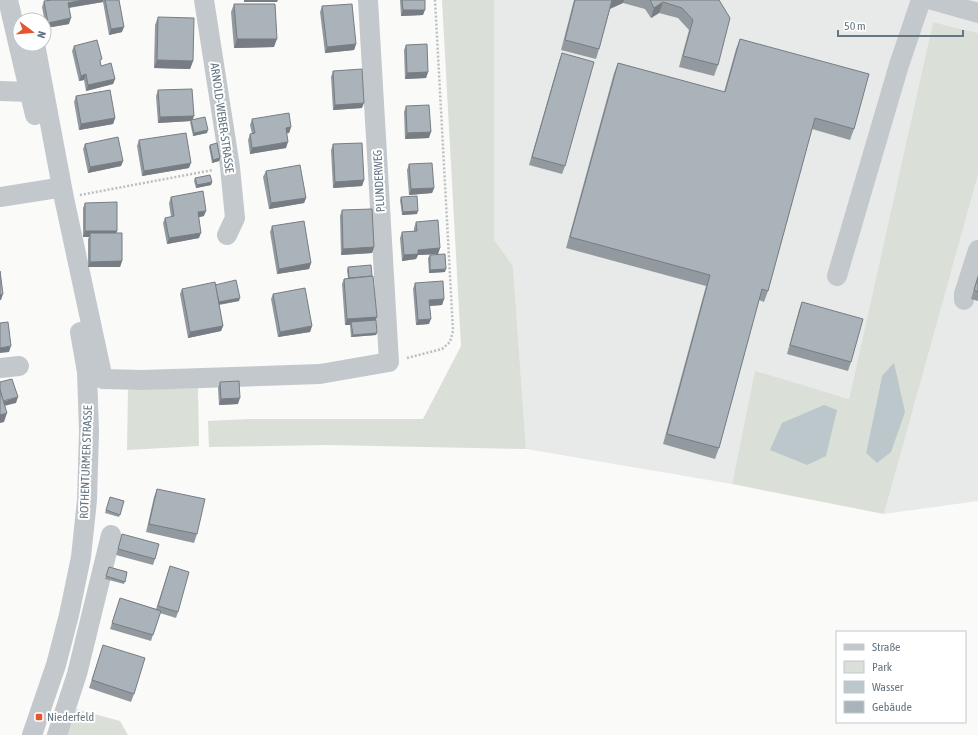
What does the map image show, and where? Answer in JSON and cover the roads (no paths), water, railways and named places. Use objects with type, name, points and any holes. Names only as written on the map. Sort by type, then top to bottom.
[{"type":"street","name":"ROTHENTURMER STRASSE","points":[[8,0],[12,15]]},
{"type":"street","name":"ARNOLD-WEBER-STRASSE","points":[[204,0],[230,167],[235,218],[227,236]]},
{"type":"street","name":"PLUNDERWEG","points":[[57,193],[103,379],[142,380],[320,374],[390,362],[368,0]]},
{"type":"street","points":[[837,276],[899,65],[921,0]]},
{"type":"street","points":[[932,0],[978,13]]},
{"type":"street","name":"ROTHENTURMER STRASSE","points":[[21,52],[30,92],[57,193],[87,372],[89,432],[87,500],[81,557],[69,615],[56,665],[32,735]]},
{"type":"street","points":[[0,197],[57,193],[36,52]]},
{"type":"street","points":[[0,91],[30,92]]},
{"type":"street","points":[[964,300],[964,294],[978,250]]},
{"type":"street","points":[[0,368],[20,366]]},
{"type":"street","points":[[57,735],[77,674],[111,535]]},
{"type":"water","points":[[894,363],[905,412],[891,452],[877,463],[866,453],[882,376]]},
{"type":"water","points":[[824,405],[837,410],[826,456],[807,465],[770,450],[782,423]]},
{"type":"place","name":"Niederfeld","points":[[39,717]]}]
